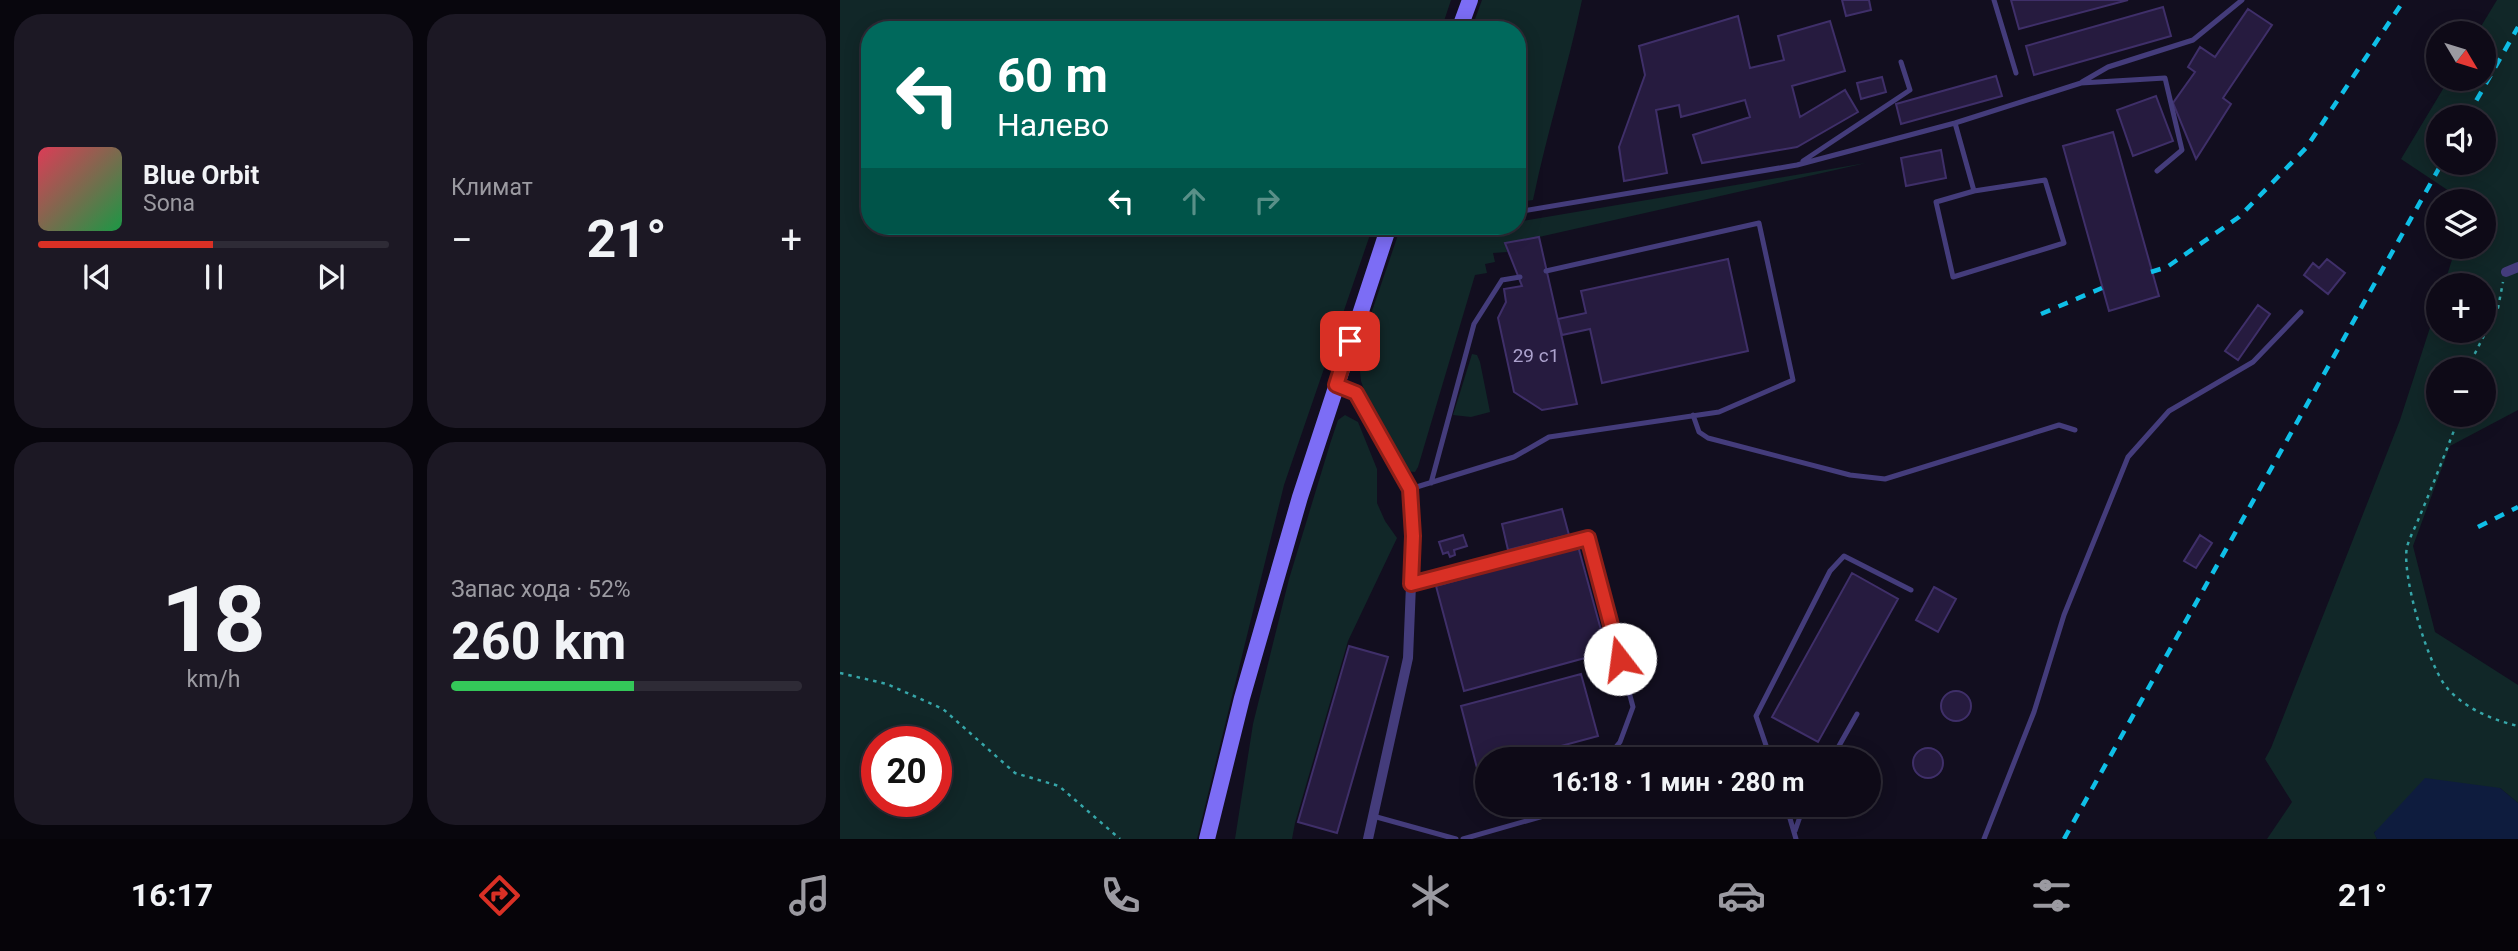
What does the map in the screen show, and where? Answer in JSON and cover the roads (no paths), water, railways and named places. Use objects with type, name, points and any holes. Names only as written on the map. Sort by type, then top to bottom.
[{"type":"main road","points":[[1463,21],[1470,0]]},
{"type":"main road","points":[[1207,839],[1242,698],[1300,497],[1386,235]]},
{"type":"street","points":[[2506,272],[2518,267]]},
{"type":"street","points":[[1336,385],[1356,393],[1410,489],[1413,536],[1408,658],[1368,839]]},
{"type":"lane","points":[[1994,0],[2015,73]]},
{"type":"lane","points":[[1526,210],[1797,165],[1955,123],[2081,83],[2108,67],[2193,40],[2242,0]]},
{"type":"lane","points":[[1797,165],[1910,90],[1901,62]]},
{"type":"lane","points":[[2081,83],[2165,78],[2182,150],[2157,171]]},
{"type":"lane","points":[[1955,123],[1974,191]]},
{"type":"lane","points":[[2045,180],[2064,243],[1953,277],[1936,202],[1974,191],[2045,180]]},
{"type":"lane","points":[[1410,489],[1514,457],[1549,437],[1718,412],[1793,380],[1759,223],[1546,271]]},
{"type":"lane","points":[[1431,483],[1474,324],[1502,280],[1520,277]]},
{"type":"lane","points":[[1984,839],[2034,712],[2064,615],[2128,457],[2169,411],[2253,362],[2301,312]]},
{"type":"lane","points":[[1693,415],[1699,432],[1708,438],[1850,475],[1885,480],[2059,425],[2075,430]]},
{"type":"lane","points":[[1411,584],[1588,538],[1633,707],[1616,747]]},
{"type":"lane","points":[[1767,747],[1756,716],[1830,571],[1844,556],[1912,590]]},
{"type":"lane","points":[[1839,747],[1857,715]]},
{"type":"lane","points":[[1373,816],[1456,839]]},
{"type":"lane","points":[[1463,839],[1540,817]]},
{"type":"lane","points":[[1790,817],[1796,839]]},
{"type":"lane","points":[[1795,831],[1800,817]]},
{"type":"water","points":[[2425,778],[2500,788],[2518,803],[2518,839],[2377,839],[2374,833]]},
{"type":"railway","points":[[2151,272],[2167,267],[2239,217],[2306,148],[2404,0]]},
{"type":"railway","points":[[2474,105],[2518,27]]},
{"type":"railway","points":[[2064,839],[2435,175]]},
{"type":"railway","points":[[2041,314],[2102,288]]},
{"type":"railway","points":[[2478,527],[2518,507]]}]
